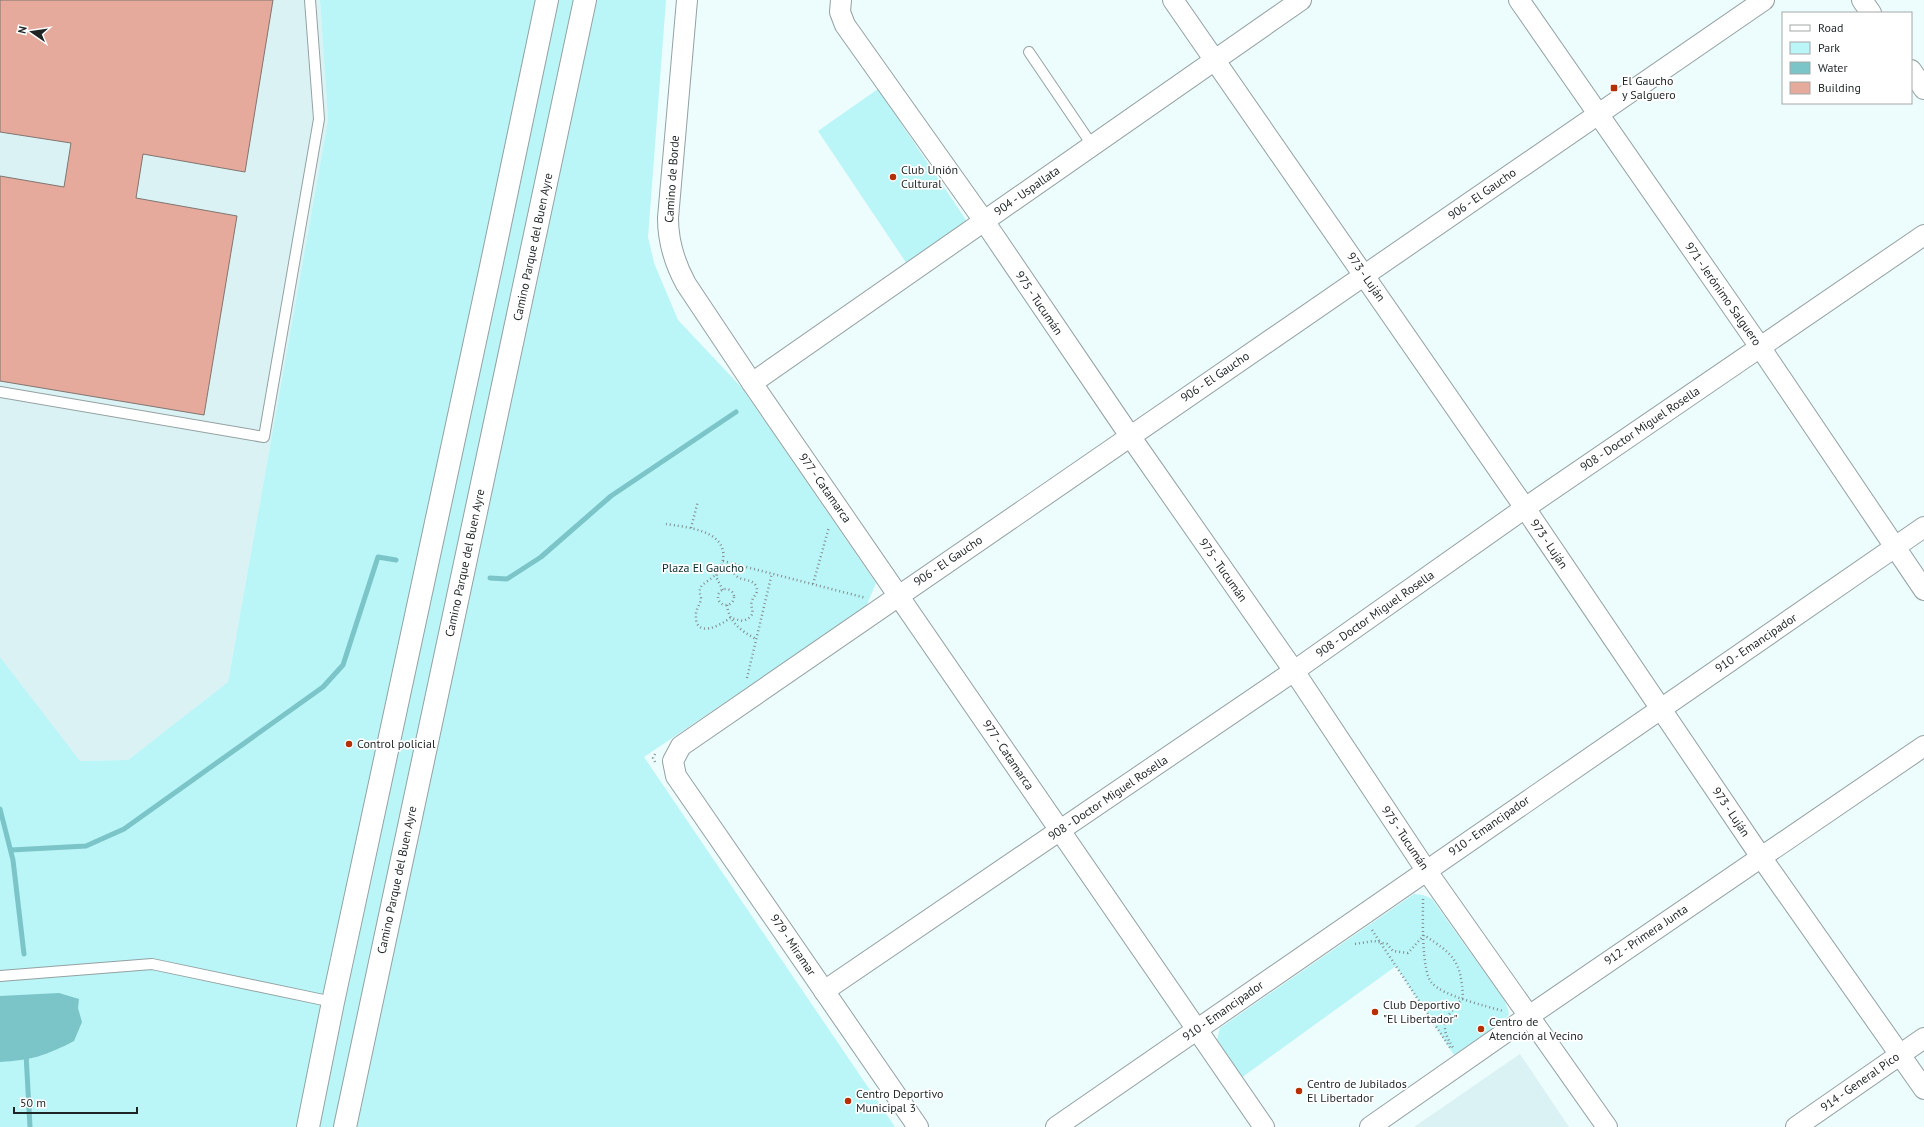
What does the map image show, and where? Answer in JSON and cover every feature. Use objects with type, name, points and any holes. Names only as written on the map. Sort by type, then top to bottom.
[{"type":"highway","points":[[308,1127],[333,1002],[547,0]]},
{"type":"highway","name":"Camino Parque del Buen Ayre","points":[[345,1127],[585,0]]},
{"type":"street","name":"Camino de Borde","points":[[687,0],[668,218],[671,250],[686,284],[752,383]]},
{"type":"street","name":"973 - Luján","points":[[1173,0],[1525,508],[1761,857],[1924,1089]]},
{"type":"street","name":"904 - Uspallata","points":[[752,383],[1301,0]]},
{"type":"street","name":"971 - Jerónimo Salguero","points":[[1519,0],[1760,347],[1924,590]]},
{"type":"street","name":"906 - El Gaucho","points":[[663,759],[1764,0]]},
{"type":"street","points":[[1862,0],[1870,12]]},
{"type":"street","name":"975 - Tucumán","points":[[841,6],[845,25],[984,221],[1130,436],[1294,671],[1426,870],[1607,1127]]},
{"type":"street","points":[[1912,71],[1924,88]]},
{"type":"street","name":"908 - Doctor Miguel Rosella","points":[[824,991],[1060,832],[1294,671],[1525,508],[1924,235]]},
{"type":"street","name":"977 - Catamarca","points":[[752,383],[1264,1127]]},
{"type":"street","name":"910 - Emancipador","points":[[1056,1127],[1660,708],[1924,527]]},
{"type":"street","name":"912 - Primera Junta","points":[[1370,1127],[1529,1016],[1924,746]]},
{"type":"street","name":"979 - Miramar","points":[[663,759],[918,1127]]},
{"type":"street","name":"914 - General Pico","points":[[1796,1127],[1924,1038]]},
{"type":"lane","points":[[0,392],[264,437],[319,119],[310,0]]},
{"type":"lane","points":[[1029,52],[1092,145]]},
{"type":"lane","points":[[0,976],[152,964],[333,1002]]},
{"type":"path","points":[[691,528],[698,501]]},
{"type":"path","points":[[813,584],[830,522],[835,528]]},
{"type":"path","points":[[666,524],[691,528],[710,535],[717,540],[721,548],[723,561],[720,566],[717,574],[712,580],[701,586],[699,594],[700,601],[696,614],[696,619],[701,626],[710,629],[719,626],[730,618],[743,621],[750,617],[753,610],[751,601],[757,590],[753,582],[736,576],[728,567],[720,566]]},
{"type":"path","points":[[723,561],[874,600]]},
{"type":"path","points":[[717,574],[717,580],[723,590]]},
{"type":"path","points":[[745,684],[772,574]]},
{"type":"path","points":[[726,605],[732,601],[733,594],[729,590],[723,590],[718,594],[719,600],[726,605],[730,618],[745,633],[756,639]]},
{"type":"path","points":[[1423,895],[1425,966],[1429,979],[1437,987],[1509,1014]]},
{"type":"path","points":[[1369,925],[1456,1054],[1447,1039],[1444,1026],[1448,1014],[1463,998],[1462,976],[1455,960],[1443,948],[1424,935]]},
{"type":"path","points":[[1354,944],[1374,941],[1387,944],[1393,951],[1408,953],[1424,935]]},
{"type":"shaded area","points":[[0,0],[320,0],[328,120],[228,682],[128,760],[79,761],[0,657]]},
{"type":"shaded area","points":[[1520,1054],[1569,1127],[1414,1127],[1430,1116]]},
{"type":"green space","name":"Plaza El Gaucho","points":[[320,0],[666,0],[648,237],[654,263],[678,320],[742,388],[876,583],[866,607],[644,757],[895,1127],[0,1127],[0,657],[80,761],[128,760],[228,682],[328,120]]},
{"type":"green space","name":"Club Unión Cultural","points":[[878,89],[968,223],[907,264],[818,131]]},
{"type":"green space","points":[[1414,894],[1423,895],[1432,899],[1505,1001],[1509,1014],[1504,1021],[1454,1055],[1396,966],[1241,1078],[1217,1040],[1220,1028]]},
{"type":"water","points":[[59,993],[79,999],[78,1008],[82,1022],[74,1041],[38,1056],[21,1060],[0,1062],[0,996]]},
{"type":"building","points":[[0,0],[273,0],[245,172],[143,154],[136,198],[237,216],[204,415],[0,381],[0,176],[64,187],[71,143],[0,132]]},
{"type":"waterway","points":[[490,578],[507,579],[541,557],[611,496],[736,412]]},
{"type":"waterway","points":[[11,850],[86,846],[124,829],[323,687],[343,665],[378,557],[396,560]]},
{"type":"waterway","points":[[0,809],[13,860],[24,954]]},
{"type":"waterway","points":[[26,1054],[30,1127]]},
{"type":"place","name":"El Gaucho y Salguero","points":[[1614,88]]},
{"type":"place","name":"Club Unión Cultural","points":[[893,177]]},
{"type":"place","name":"Control policial","points":[[349,744]]},
{"type":"place","name":"Club Deportivo \"El Libertador\"","points":[[1375,1012]]},
{"type":"place","name":"Centro de Atención al Vecino","points":[[1481,1029]]},
{"type":"place","name":"Centro de Jubilados El Libertador","points":[[1299,1091]]},
{"type":"place","name":"Centro Deportivo Municipal 3","points":[[848,1101]]}]
